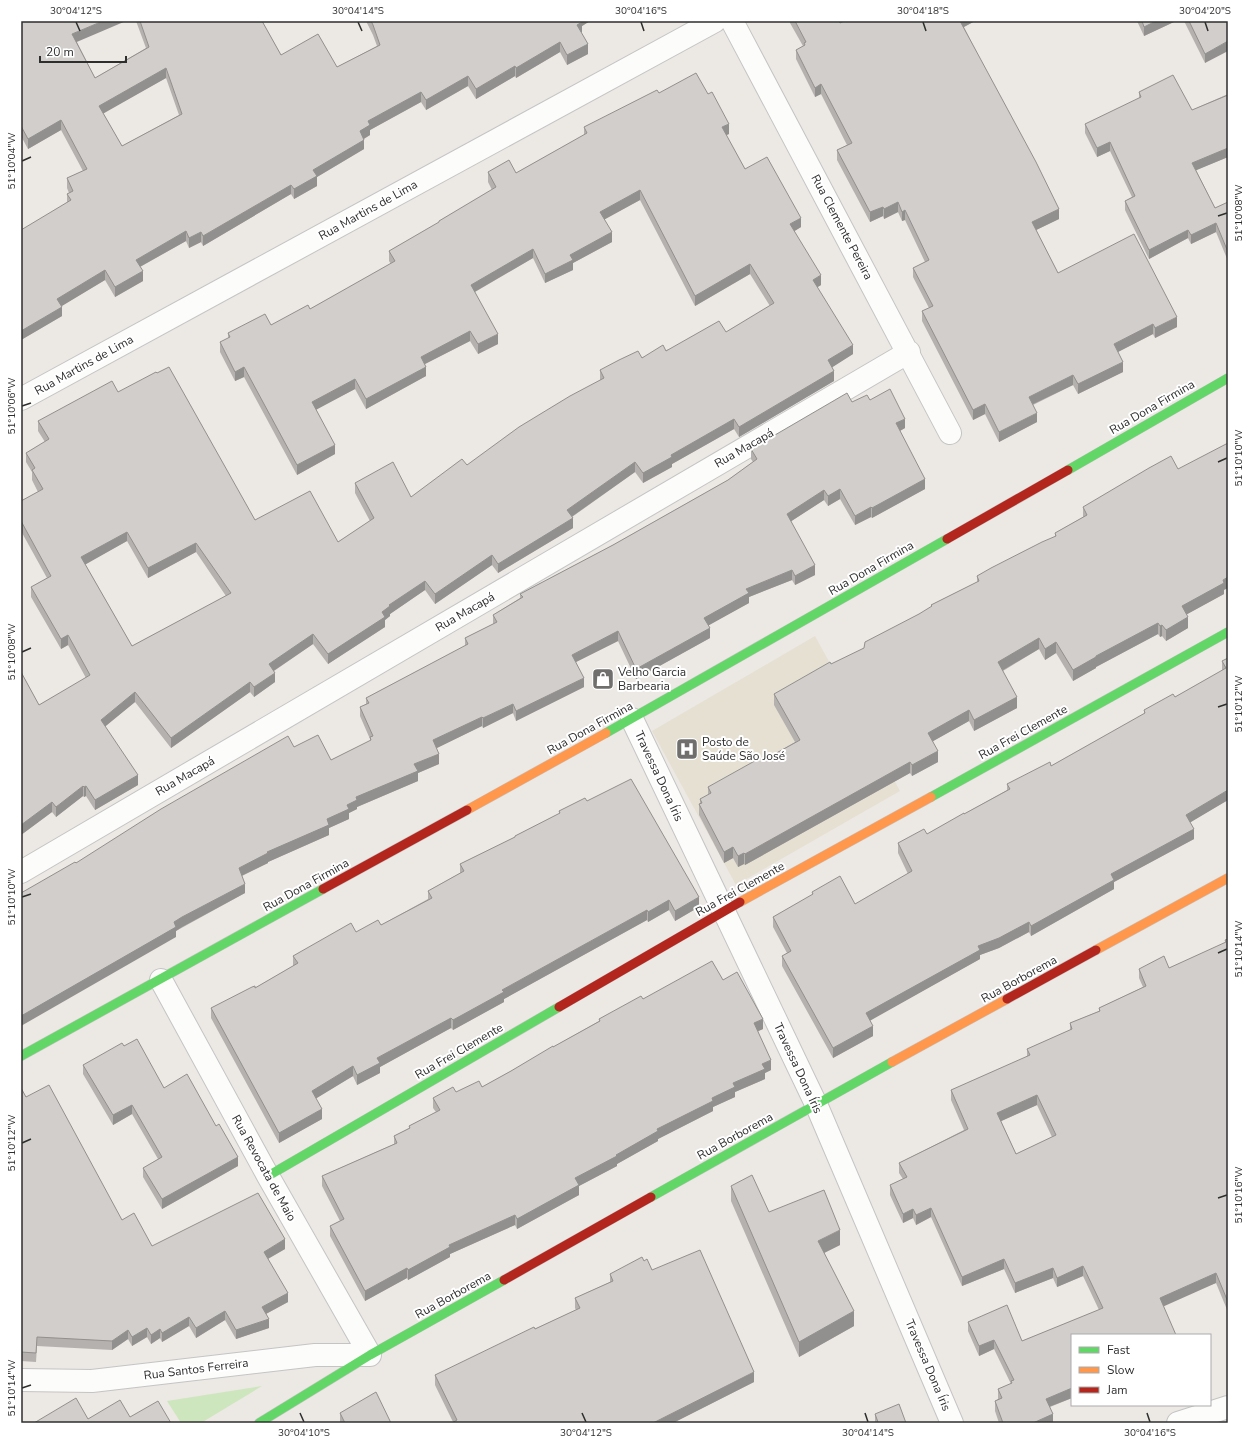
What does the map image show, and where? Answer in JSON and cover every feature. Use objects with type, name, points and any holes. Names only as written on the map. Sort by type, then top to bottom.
[{"type":"street","name":"Rua Martins de Lima","points":[[21,399],[715,21]]},
{"type":"street","name":"Rua Clemente Pereira","points":[[732,21],[909,352],[950,433]]},
{"type":"street","name":"Rua Macapá","points":[[21,872],[909,352]]},
{"type":"street","name":"Rua Dona Firmina","points":[[21,1056],[632,719],[1228,378]]},
{"type":"street","name":"Rua Frei Clemente","points":[[268,1176],[723,912],[1228,632]]},
{"type":"street","name":"Travessa Dona Íris","points":[[632,719],[816,1104],[952,1423]]},
{"type":"street","name":"Rua Borborema","points":[[259,1423],[370,1355],[816,1104],[1228,878]]},
{"type":"street","name":"Rua Revocata de Maio","points":[[161,980],[268,1176],[370,1355]]},
{"type":"street","name":"Rua Santos Ferreira","points":[[21,1380],[92,1381],[315,1355],[370,1355]]},
{"type":"street","points":[[1178,1423],[1228,1408]]},
{"type":"shaded area","points":[[815,636],[900,791],[736,885],[652,731]]},
{"type":"green space","points":[[262,1386],[201,1423],[181,1423],[167,1401]]},
{"type":"building","points":[[21,21],[103,21],[72,34],[95,78],[149,47],[140,21],[262,21],[281,55],[318,34],[337,67],[380,45],[371,21],[581,21],[582,22],[577,25],[588,44],[567,55],[560,42],[516,68],[515,66],[476,89],[468,76],[426,100],[421,92],[368,121],[370,125],[360,131],[364,140],[313,170],[317,176],[294,189],[291,185],[203,236],[201,232],[189,238],[186,231],[136,260],[143,271],[115,287],[105,270],[57,299],[62,307],[21,331],[21,230],[71,200],[67,194],[73,191],[67,178],[87,169],[61,120],[28,139],[21,126]],"holes":[[[166,68],[182,114],[122,146],[99,106]]]},
{"type":"building","points":[[795,21],[839,21],[840,23],[844,21],[960,21],[1036,162],[1059,209],[1032,222],[1058,273],[1134,234],[1177,317],[1155,328],[1153,324],[1114,344],[1123,362],[1078,384],[1073,375],[1029,397],[1037,413],[999,432],[985,404],[973,410],[922,311],[933,306],[913,268],[929,260],[905,210],[902,212],[898,202],[884,209],[883,207],[870,212],[837,150],[852,143],[821,84],[815,88],[796,50],[805,45],[804,43],[806,42]]},
{"type":"building","points":[[1142,21],[1156,21],[1144,27]]},
{"type":"building","points":[[1189,21],[1228,21],[1228,41],[1205,54]]},
{"type":"building","points":[[696,73],[708,94],[712,92],[729,124],[722,127],[745,169],[767,157],[801,218],[790,224],[821,275],[813,280],[853,345],[828,360],[834,371],[739,427],[734,419],[643,473],[635,462],[567,510],[573,518],[498,564],[492,555],[435,594],[425,581],[389,605],[390,606],[382,612],[385,617],[328,654],[313,634],[269,664],[275,673],[254,687],[250,682],[171,738],[135,692],[101,720],[138,775],[95,800],[86,786],[83,786],[56,807],[52,802],[21,825],[21,672],[39,705],[90,675],[68,635],[61,639],[31,587],[51,576],[21,521],[21,501],[43,489],[32,470],[35,468],[26,453],[49,439],[38,421],[112,381],[118,392],[156,372],[157,373],[169,367],[255,520],[310,491],[338,542],[374,518],[355,483],[393,462],[411,497],[462,459],[467,465],[519,427],[570,396],[604,378],[600,370],[638,351],[642,358],[663,345],[666,351],[719,321],[726,332],[774,303],[750,264],[695,296],[640,190],[600,212],[612,232],[570,255],[573,260],[545,274],[533,249],[471,285],[498,334],[478,344],[470,331],[421,357],[426,367],[366,399],[355,379],[312,402],[335,445],[297,465],[244,367],[235,372],[220,342],[230,337],[228,333],[265,314],[271,325],[308,305],[310,309],[395,261],[389,251],[496,187],[488,172],[509,160],[516,173],[587,133],[584,127],[657,90],[659,93]],"holes":[[[127,532],[148,568],[196,543],[231,593],[132,646],[81,557]]]},
{"type":"building","points":[[1173,75],[1192,110],[1228,95],[1228,148],[1192,163],[1215,208],[1228,202],[1228,252],[1216,223],[1191,235],[1188,230],[1149,250],[1125,201],[1135,196],[1110,142],[1097,148],[1085,124],[1141,97],[1139,92]]},
{"type":"building","points":[[890,389],[905,419],[896,423],[925,479],[855,516],[840,489],[828,496],[824,490],[787,514],[815,565],[795,576],[792,570],[746,589],[749,593],[704,618],[710,628],[636,669],[618,631],[572,655],[584,678],[516,711],[513,704],[433,740],[439,754],[414,764],[418,771],[356,797],[357,800],[347,805],[349,809],[327,819],[329,825],[267,852],[268,853],[239,868],[245,884],[182,917],[174,922],[176,927],[21,1016],[21,893],[75,862],[76,863],[161,809],[288,736],[294,747],[318,735],[331,760],[371,740],[370,737],[373,736],[360,707],[369,703],[366,698],[468,644],[465,638],[497,622],[493,615],[523,597],[520,594],[613,545],[728,480],[757,459],[751,449],[847,393],[852,402],[867,395],[870,400]]},
{"type":"building","points":[[1228,443],[1228,577],[1223,580],[1224,583],[1182,606],[1188,617],[1166,630],[1158,623],[1073,670],[1056,642],[1045,649],[1039,638],[998,662],[1017,697],[974,720],[969,710],[928,733],[938,751],[912,765],[910,762],[745,854],[744,853],[738,856],[733,847],[724,852],[699,804],[702,803],[700,799],[711,793],[708,787],[760,758],[762,761],[800,740],[774,694],[830,662],[831,664],[864,648],[865,642],[919,614],[932,606],[931,605],[979,581],[977,576],[1056,536],[1055,533],[1087,515],[1083,507],[1149,468],[1171,456],[1178,469]]},
{"type":"building","points":[[1228,658],[1228,790],[1186,815],[1194,829],[1111,874],[1114,880],[1031,926],[1029,922],[999,938],[978,946],[980,950],[866,1013],[873,1026],[833,1048],[782,956],[791,951],[773,917],[813,894],[812,892],[840,876],[855,904],[912,871],[898,843],[924,829],[927,834],[1010,789],[1007,784],[1050,762],[1051,766],[1145,713],[1144,710],[1173,694],[1175,697],[1226,668],[1222,661]]},
{"type":"building","points":[[631,779],[699,897],[675,911],[669,900],[648,912],[647,910],[502,990],[504,992],[453,1020],[451,1018],[377,1058],[380,1063],[357,1075],[353,1066],[312,1091],[322,1109],[279,1133],[211,1008],[252,987],[255,986],[255,988],[298,963],[293,956],[351,923],[356,932],[378,920],[381,925],[432,898],[428,891],[464,871],[460,864],[515,837],[560,813],[559,811],[585,798],[587,801]]},
{"type":"building","points":[[1228,939],[1228,1302],[1216,1273],[1160,1298],[1176,1334],[1071,1334],[1071,1388],[1046,1399],[1053,1414],[1033,1423],[1003,1423],[995,1401],[1002,1398],[998,1389],[1012,1383],[1011,1381],[1014,1380],[994,1340],[979,1346],[968,1322],[1007,1305],[1022,1341],[1103,1308],[1083,1266],[1057,1278],[1053,1268],[1015,1283],[1004,1259],[962,1277],[931,1208],[916,1215],[913,1209],[903,1214],[890,1185],[907,1177],[899,1163],[968,1129],[951,1090],[1030,1055],[1027,1049],[1072,1029],[1070,1023],[1100,1011],[1099,1008],[1146,986],[1139,969],[1164,956],[1169,968],[1226,942],[1225,940]],"holes":[[[1037,1095],[1056,1135],[1016,1154],[997,1113]]]},
{"type":"building","points":[[712,961],[723,980],[737,972],[763,1019],[754,1023],[771,1060],[762,1064],[765,1069],[733,1083],[735,1087],[712,1098],[713,1101],[657,1129],[658,1131],[616,1155],[617,1156],[575,1178],[579,1185],[517,1219],[515,1215],[449,1245],[450,1247],[408,1270],[407,1268],[365,1291],[330,1226],[344,1219],[322,1176],[397,1143],[394,1136],[410,1128],[409,1126],[440,1110],[433,1098],[453,1087],[456,1092],[479,1081],[482,1087],[600,1021],[599,1019],[641,996],[643,999]]},
{"type":"building","points":[[137,1039],[164,1088],[187,1074],[216,1126],[219,1124],[238,1157],[162,1199],[143,1168],[162,1157],[132,1105],[113,1115],[83,1065],[122,1043],[124,1046]]},
{"type":"building","points":[[49,1085],[122,1220],[134,1213],[152,1246],[258,1193],[285,1239],[264,1252],[288,1293],[262,1307],[269,1319],[236,1330],[225,1311],[196,1328],[189,1317],[162,1333],[160,1329],[151,1335],[147,1328],[132,1337],[128,1330],[112,1341],[37,1337],[36,1353],[21,1352],[21,1088],[26,1097]]},
{"type":"building","points":[[752,1175],[769,1212],[824,1190],[840,1230],[818,1241],[854,1311],[799,1342],[731,1186]]},
{"type":"building","points":[[700,1250],[754,1372],[653,1423],[452,1423],[457,1420],[435,1375],[534,1327],[535,1329],[580,1308],[575,1298],[613,1281],[610,1274],[642,1257],[644,1261],[647,1259],[652,1270]]},
{"type":"building","points":[[376,1392],[391,1423],[345,1423],[340,1413]]},
{"type":"building","points":[[76,1398],[88,1419],[120,1400],[130,1417],[158,1401],[171,1423],[34,1423]]},
{"type":"building","points":[[899,1404],[906,1423],[875,1423],[878,1422],[875,1414]]},
{"type":"traffic: fast","points":[[1068,470],[1228,378]]},
{"type":"traffic: fast","points":[[606,733],[947,539]]},
{"type":"traffic: fast","points":[[931,797],[1228,632]]},
{"type":"traffic: fast","points":[[21,1056],[323,889]]},
{"type":"traffic: fast","points":[[268,1176],[559,1007]]},
{"type":"traffic: fast","points":[[651,1197],[892,1062]]},
{"type":"traffic: fast","points":[[259,1423],[370,1355],[504,1280]]},
{"type":"traffic: slow","points":[[467,810],[606,733]]},
{"type":"traffic: slow","points":[[740,902],[931,797]]},
{"type":"traffic: slow","points":[[1096,950],[1228,878]]},
{"type":"traffic: slow","points":[[892,1062],[1007,999]]},
{"type":"traffic: jam","points":[[947,539],[1068,470]]},
{"type":"traffic: jam","points":[[323,889],[467,810]]},
{"type":"traffic: jam","points":[[559,1007],[740,902]]},
{"type":"traffic: jam","points":[[1007,999],[1096,950]]},
{"type":"traffic: jam","points":[[504,1280],[651,1197]]},
{"type":"place","name":"Velho Garcia Barbearia","points":[[603,679]]},
{"type":"place","name":"Posto de Saúde São José","points":[[687,749]]}]
